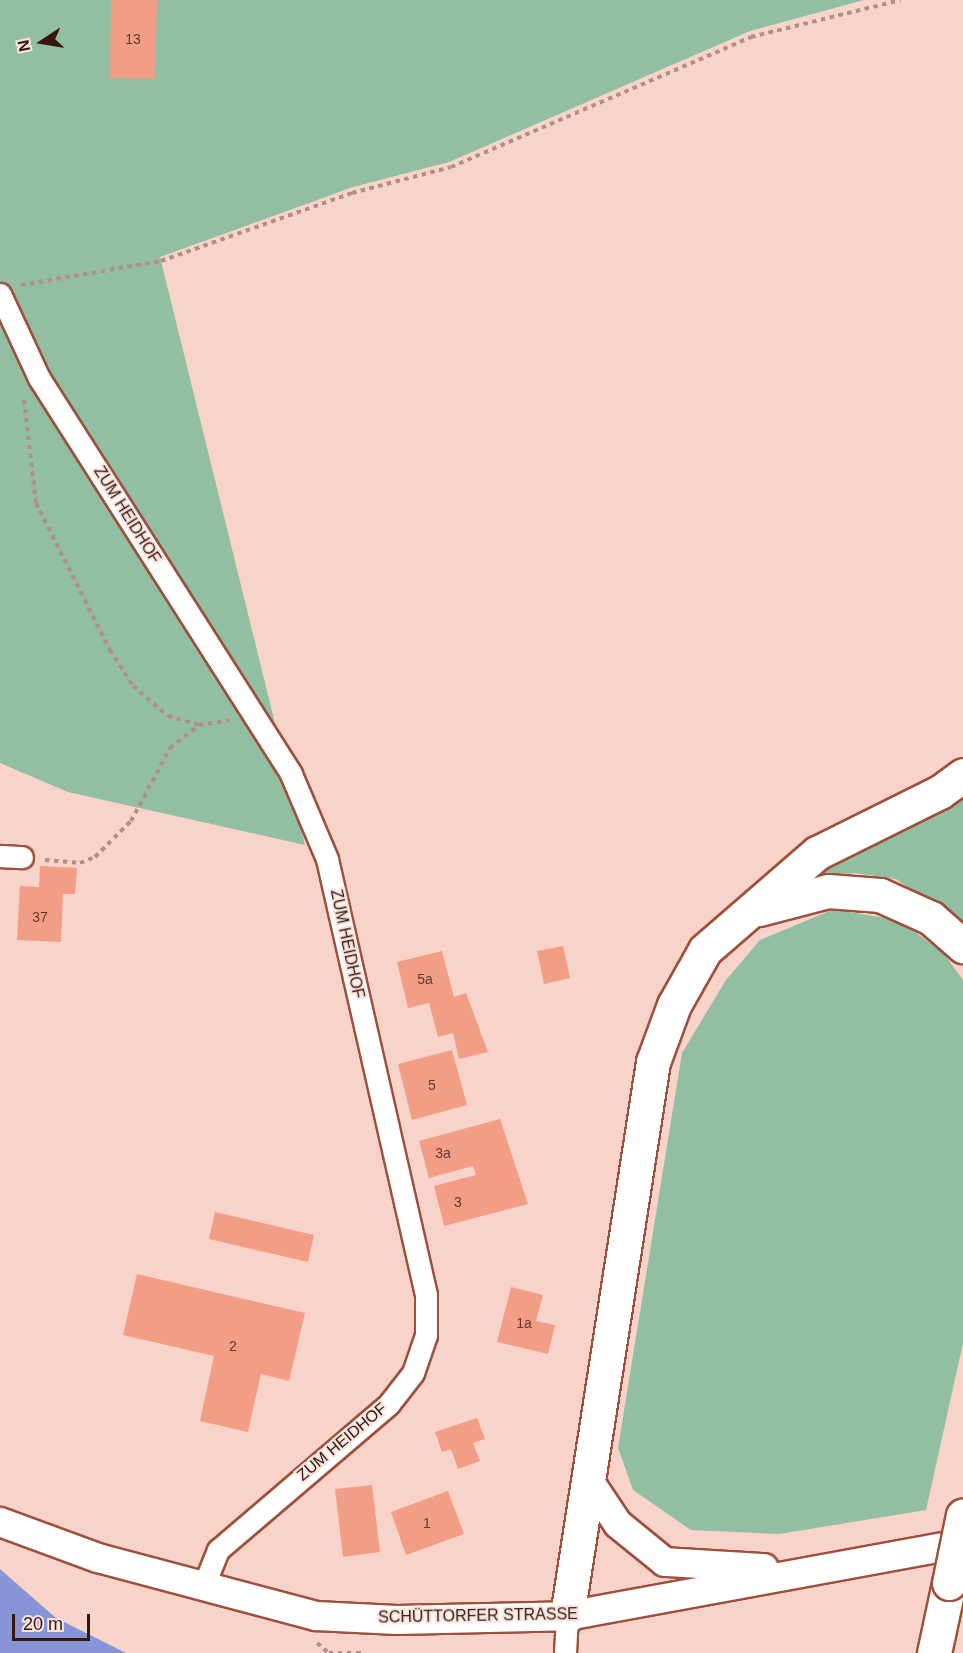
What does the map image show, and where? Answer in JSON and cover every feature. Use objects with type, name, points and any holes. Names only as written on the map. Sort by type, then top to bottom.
[{"type":"main road","points":[[567,1616],[653,1062],[674,1005],[705,950],[754,910],[817,853],[940,792],[963,775]]},
{"type":"main road","points":[[754,910],[828,891],[880,895],[931,918],[963,946]]},
{"type":"main road","points":[[588,1479],[618,1524],[665,1562],[696,1567],[830,1569]]},
{"type":"main road","points":[[934,1653],[963,1515]]},
{"type":"main road","name":"SCHÜTTORFER STRASSE","points":[[0,1522],[98,1558],[316,1616],[567,1616],[963,1543]]},
{"type":"street","name":"ZUM HEIDHOF","points":[[6,290],[39,378],[291,774],[327,860],[384,1127],[426,1294],[426,1335],[413,1373],[389,1404],[218,1550],[204,1585]]},
{"type":"street","points":[[0,856],[22,857]]},
{"type":"street","points":[[565,1653],[567,1616]]},
{"type":"path","points":[[6,290],[161,261],[352,193],[451,167],[751,37],[900,0]]},
{"type":"path","points":[[23,391],[36,503],[110,650],[133,686],[168,716],[199,725],[254,716]]},
{"type":"path","points":[[22,857],[80,863],[95,857],[131,821],[170,748],[199,725]]},
{"type":"green space","points":[[0,0],[864,0],[750,31],[449,162],[353,187],[160,257],[305,845],[68,792],[0,763]]},
{"type":"green space","points":[[963,796],[963,926],[896,879],[854,873],[810,877]]},
{"type":"green space","points":[[834,909],[901,921],[944,954],[963,980],[963,1343],[926,1510],[779,1534],[691,1530],[633,1490],[618,1448],[682,1053],[726,980],[760,940]]},
{"type":"water","points":[[0,1569],[56,1618],[126,1653],[0,1653]]},
{"type":"building","points":[[111,0],[157,0],[155,79],[110,78]]},
{"type":"building","points":[[40,866],[77,868],[75,894],[63,894],[61,942],[17,940],[20,886],[39,887]]},
{"type":"building","points":[[563,946],[570,978],[544,984],[537,951]]},
{"type":"building","points":[[442,951],[454,997],[466,993],[488,1052],[459,1059],[453,1033],[438,1037],[429,1003],[408,1008],[397,962]]},
{"type":"building","points":[[452,1050],[467,1105],[412,1120],[398,1064]]},
{"type":"building","points":[[500,1119],[528,1204],[444,1226],[434,1186],[476,1175],[473,1166],[429,1178],[419,1141]]},
{"type":"building","points":[[215,1212],[314,1235],[308,1262],[209,1239]]},
{"type":"building","points":[[137,1274],[305,1313],[289,1381],[261,1374],[248,1432],[200,1421],[214,1356],[123,1335]]},
{"type":"building","points":[[511,1287],[543,1295],[536,1321],[555,1325],[548,1354],[497,1342]]},
{"type":"building","points":[[477,1418],[485,1439],[473,1443],[480,1461],[458,1469],[451,1449],[442,1452],[435,1432]]},
{"type":"building","points":[[372,1485],[380,1552],[343,1557],[335,1489]]},
{"type":"building","points":[[448,1491],[464,1534],[406,1555],[391,1512]]}]
